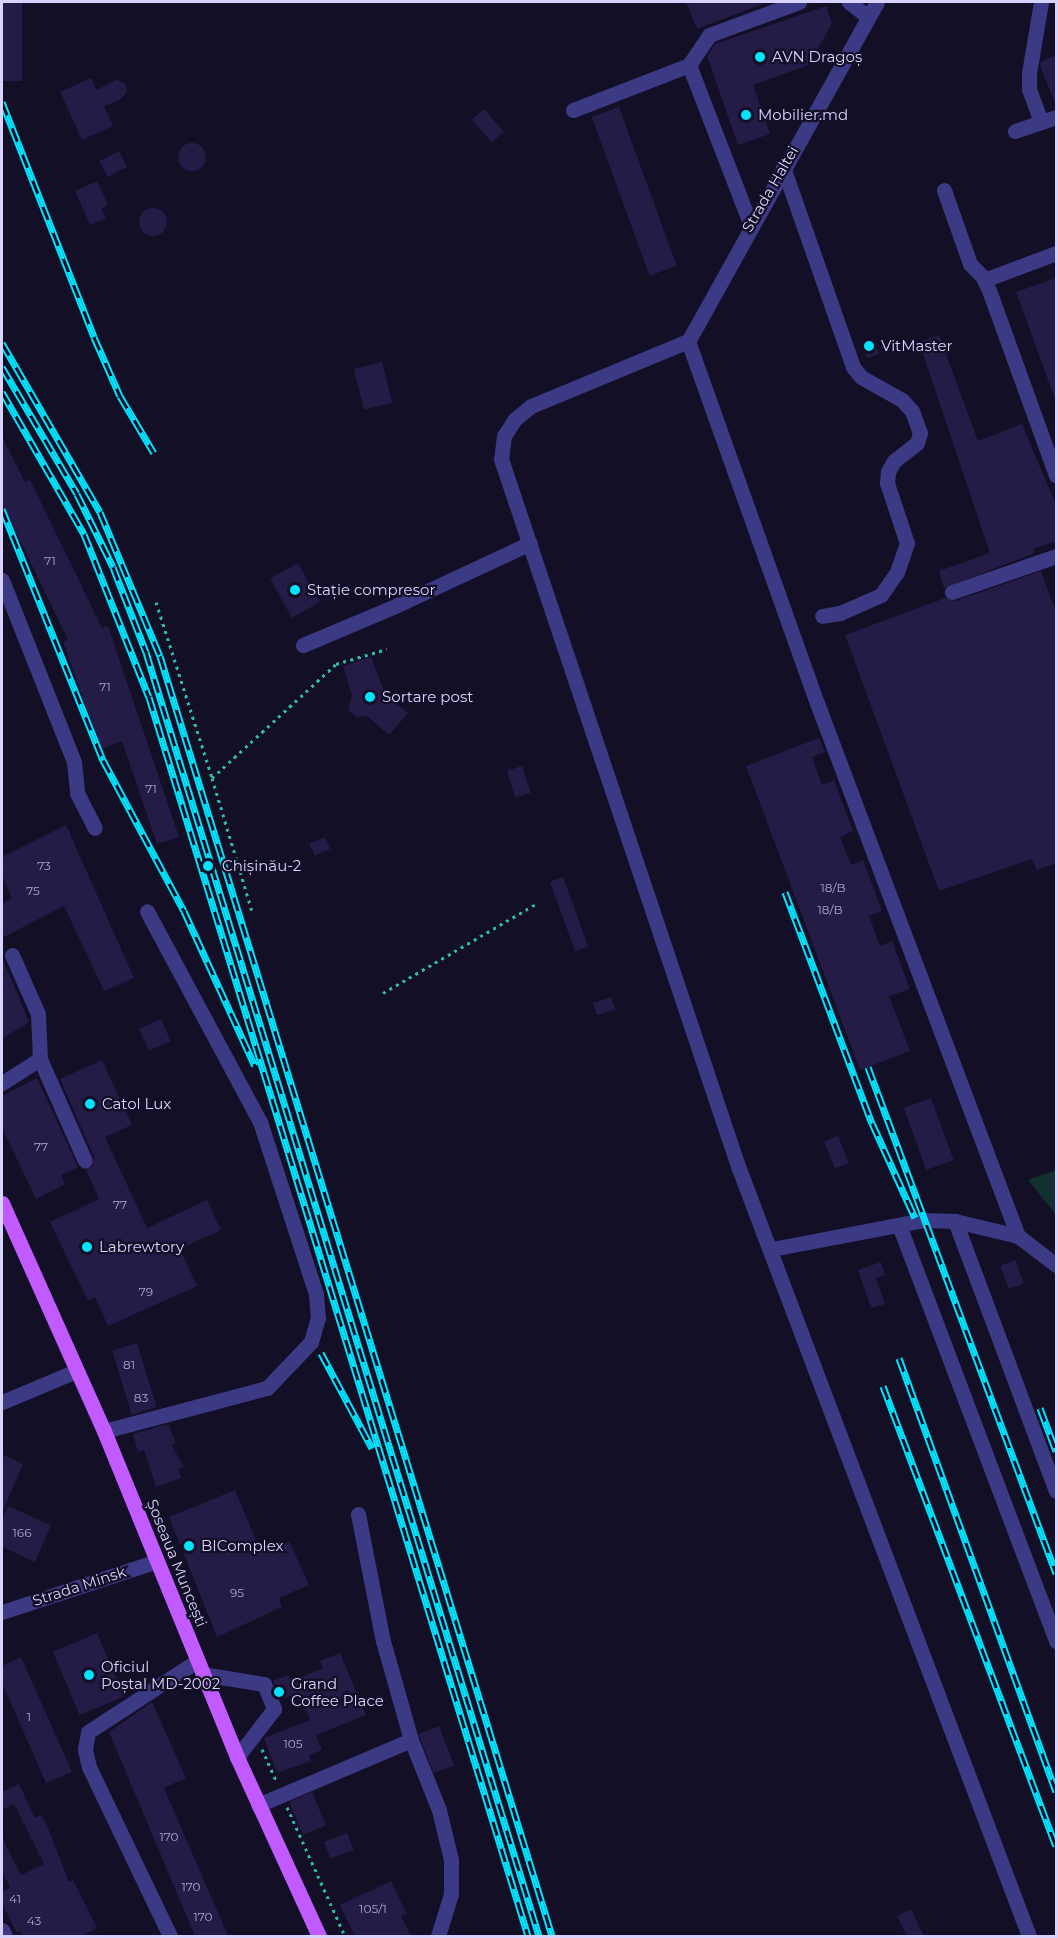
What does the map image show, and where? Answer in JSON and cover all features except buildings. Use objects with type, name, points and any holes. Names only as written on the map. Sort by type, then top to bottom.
[{"type":"main road","name":"Șoseaua Muncești","points":[[2,1203],[104,1431],[237,1757],[319,1936]]},
{"type":"street","points":[[573,110],[689,65],[709,35],[798,2]]},
{"type":"street","points":[[849,2],[868,17]]},
{"type":"street","name":"Strada Haltei","points":[[687,341],[750,223],[877,2]]},
{"type":"street","points":[[1041,2],[1029,73],[1029,89],[1041,122]]},
{"type":"street","points":[[689,65],[750,223]]},
{"type":"street","points":[[1015,131],[1056,117]]},
{"type":"street","points":[[783,167],[853,367],[861,377],[902,400],[912,411],[920,433],[917,443],[894,461],[888,472],[887,483],[907,543],[897,572],[881,595],[840,613],[822,616]]},
{"type":"street","points":[[944,190],[970,264],[984,280],[1056,475]]},
{"type":"street","points":[[984,280],[1056,253]]},
{"type":"street","points":[[1018,1236],[818,703],[687,341],[531,406],[515,419],[504,436],[501,459],[738,1166],[772,1249],[1029,1936]]},
{"type":"street","points":[[303,645],[393,608],[530,543]]},
{"type":"street","points":[[952,592],[1056,556]]},
{"type":"street","points":[[2,580],[74,762],[77,793],[95,828]]},
{"type":"street","points":[[104,1431],[267,1388],[310,1342],[318,1318],[316,1294],[260,1122],[147,911]]},
{"type":"street","points":[[12,955],[38,1014],[40,1059],[85,1161]]},
{"type":"street","points":[[2,1083],[40,1059]]},
{"type":"street","points":[[772,1249],[898,1225],[955,1221],[1018,1236],[1056,1265]]},
{"type":"street","points":[[955,1221],[1056,1491]]},
{"type":"street","points":[[898,1225],[1056,1641]]},
{"type":"street","points":[[2,1401],[76,1371]]},
{"type":"street","points":[[358,1514],[384,1641],[411,1740],[432,1788],[451,1860],[451,1894],[438,1936]]},
{"type":"street","name":"Strada Minsk","points":[[2,1612],[157,1561]]},
{"type":"street","points":[[170,1936],[89,1767],[86,1749],[88,1732],[199,1668],[264,1684],[274,1709],[237,1757]]},
{"type":"street","points":[[258,1805],[411,1740]]},
{"type":"street","points":[[2,1930],[5,1936]]},
{"type":"path","points":[[156,602],[252,911]]},
{"type":"path","points":[[212,778],[336,664],[387,649]]},
{"type":"path","points":[[383,993],[536,904]]},
{"type":"path","points":[[255,1734],[345,1936]]},
{"type":"green space","points":[[1056,1170],[1056,1215],[1028,1180]]},
{"type":"railway","points":[[2,102],[94,337],[120,396],[154,453]]},
{"type":"railway","points":[[2,343],[100,512],[160,656],[552,1936]]},
{"type":"railway","points":[[2,367],[77,494],[113,567],[146,652],[539,1936]]},
{"type":"railway","points":[[2,392],[84,534],[149,697],[528,1936]]},
{"type":"railway","points":[[2,509],[103,760],[184,911],[255,1066]]},
{"type":"railway","points":[[785,892],[872,1123],[915,1218]]},
{"type":"railway","points":[[868,1067],[1056,1573]]},
{"type":"railway","points":[[321,1353],[372,1448]]},
{"type":"railway","points":[[899,1358],[1056,1791]]},
{"type":"railway","points":[[883,1386],[1056,1846]]},
{"type":"railway","points":[[1040,1408],[1056,1451]]},
{"type":"place","name":"AVN Dragoș","points":[[760,57]]},
{"type":"place","name":"Mobilier.md","points":[[746,115]]},
{"type":"place","name":"VitMaster","points":[[869,346]]},
{"type":"place","name":"Stație compresor","points":[[295,590]]},
{"type":"place","name":"Sortare post","points":[[370,697]]},
{"type":"place","name":"Chișinău-2","points":[[208,866]]},
{"type":"place","name":"Catol Lux","points":[[90,1104]]},
{"type":"place","name":"Labrewtory","points":[[87,1247]]},
{"type":"place","name":"BIComplex","points":[[189,1546]]},
{"type":"place","name":"Oficiul Poștal MD-2002","points":[[89,1675]]},
{"type":"place","name":"Grand Coffee Place","points":[[279,1692]]}]
